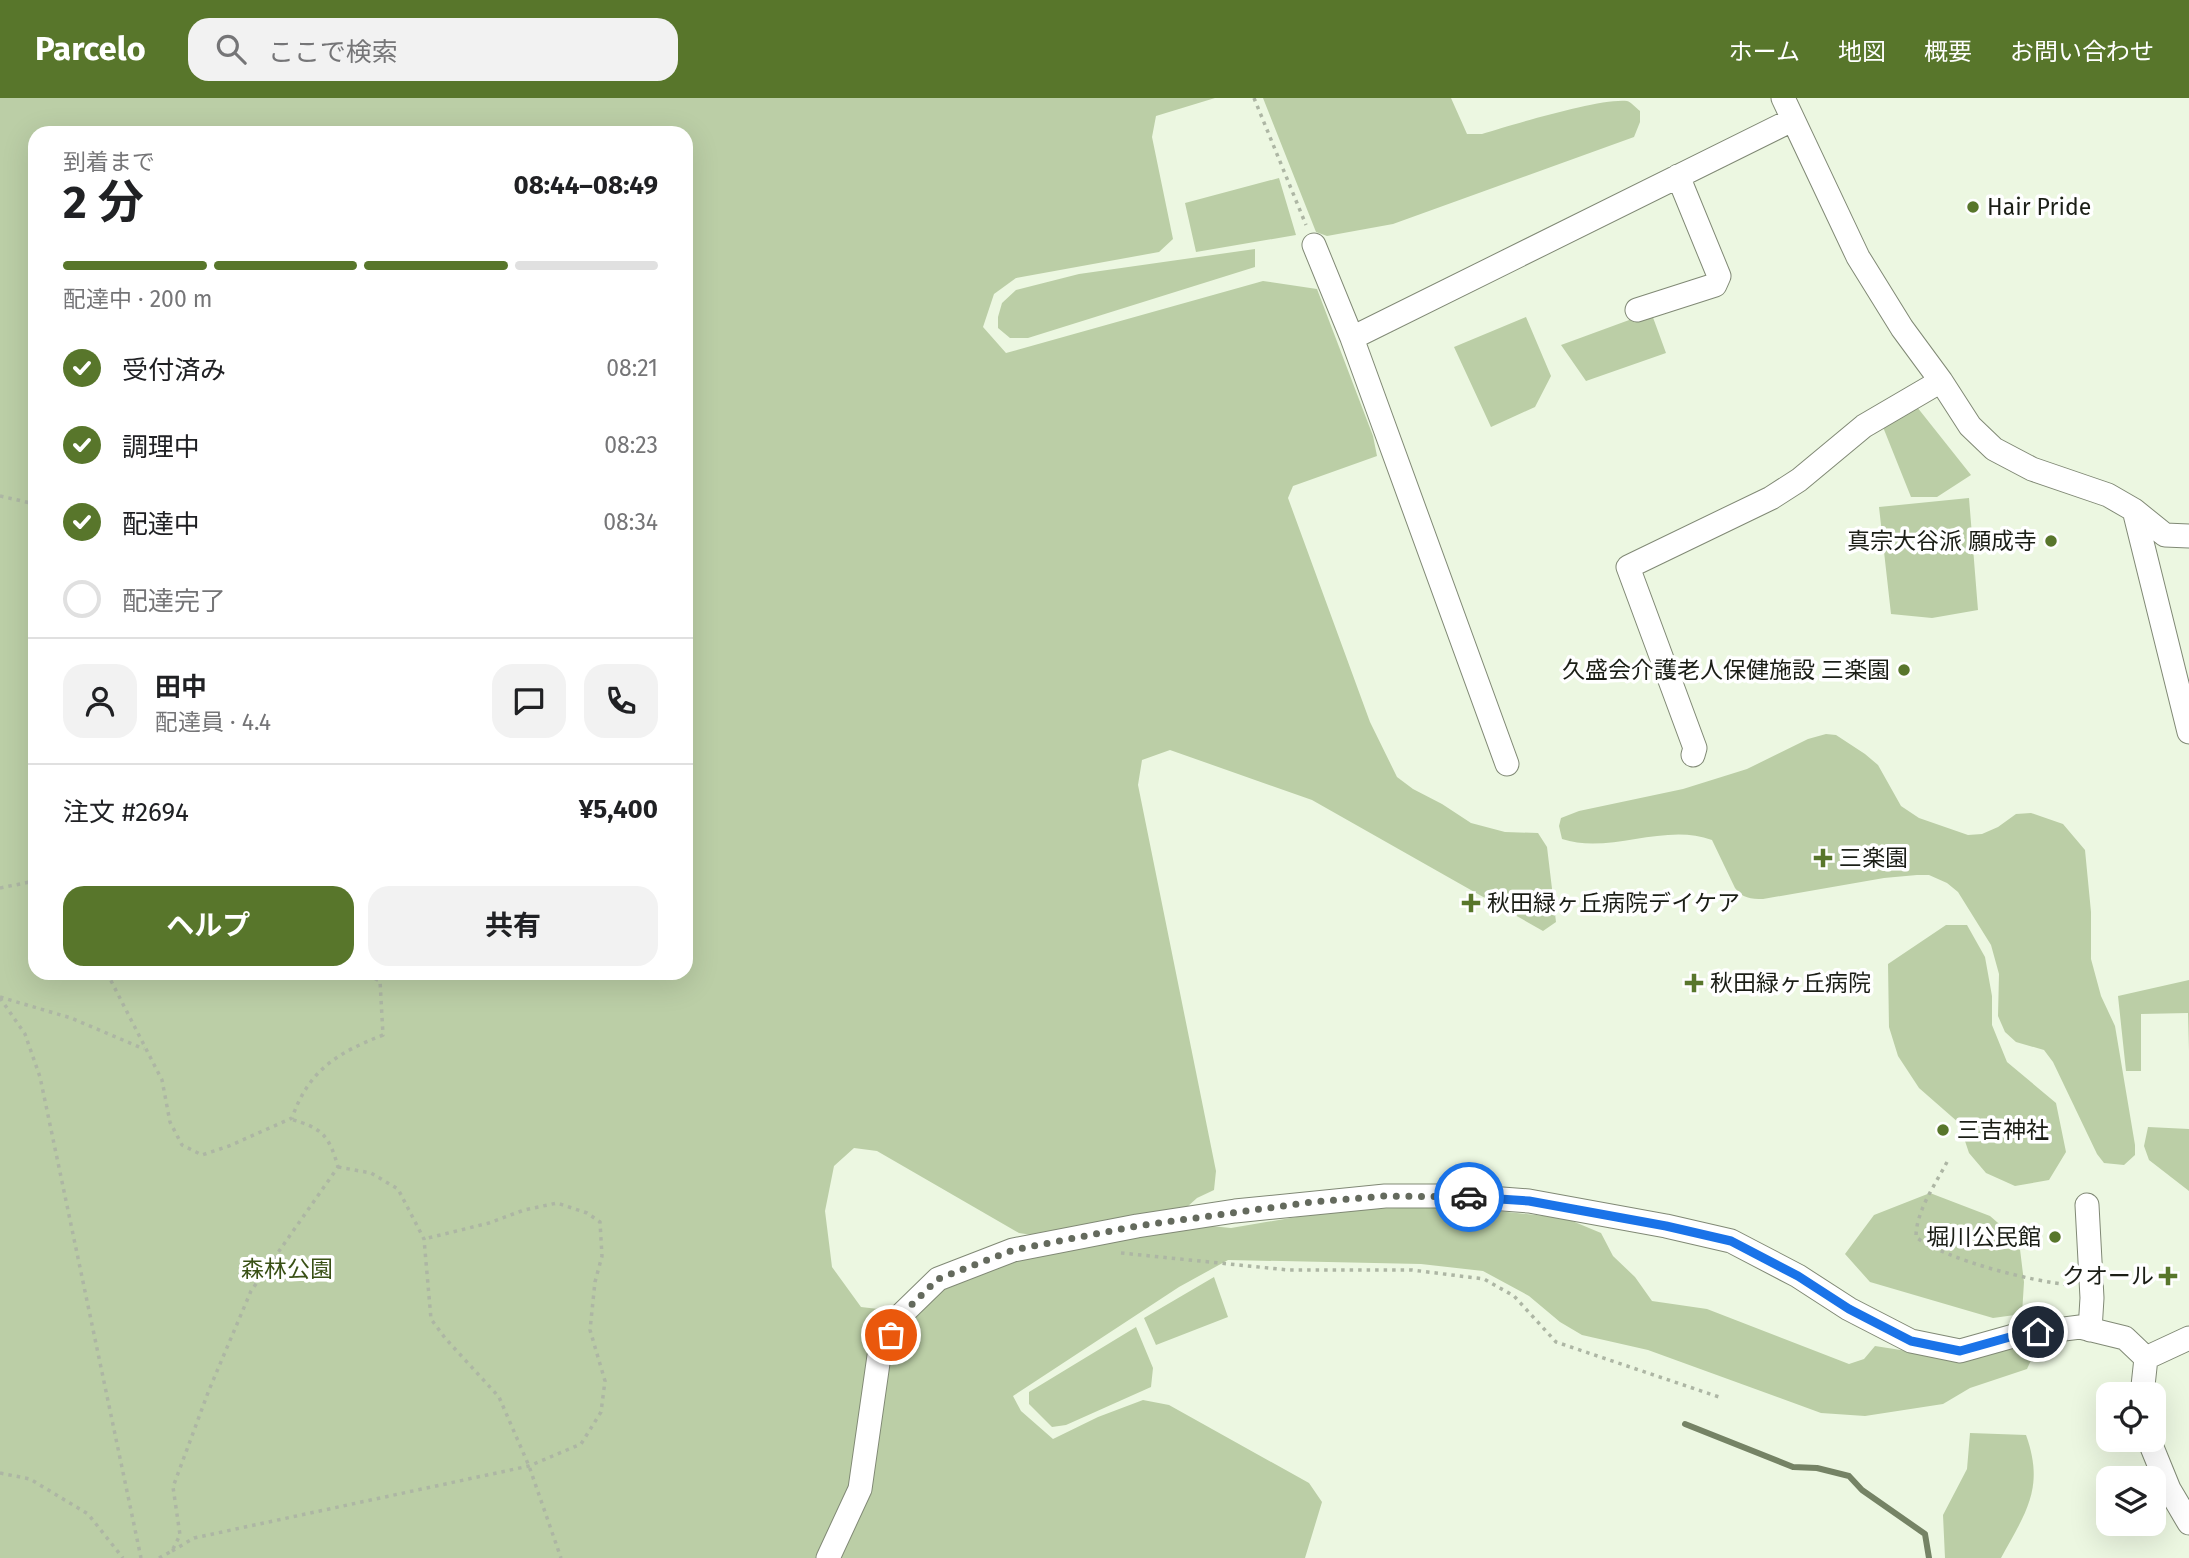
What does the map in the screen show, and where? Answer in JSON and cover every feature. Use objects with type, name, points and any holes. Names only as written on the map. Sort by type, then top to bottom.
[{"type":"street","points":[[1783,98],[1858,257],[1902,328],[1970,426],[1994,449],[2032,469],[2108,495],[2134,510],[2165,535],[2189,536]]},
{"type":"street","points":[[1352,338],[1792,120]]},
{"type":"street","points":[[1637,310],[1715,285],[1719,276],[1678,176]]},
{"type":"street","points":[[1314,244],[1352,338],[1507,764]]},
{"type":"street","points":[[1693,755],[1695,748],[1628,567],[1771,498],[1799,480],[1864,426],[1941,381]]},
{"type":"street","points":[[2134,510],[2189,732]]},
{"type":"street","points":[[828,1558],[860,1489],[879,1356],[902,1314],[938,1279],[1013,1250],[1137,1226],[1248,1210],[1385,1196],[1463,1196],[1529,1201],[1731,1241],[1798,1276],[1849,1309],[1911,1341],[1960,1351],[2017,1335],[2080,1327],[2125,1338],[2146,1357]]},
{"type":"street","points":[[2087,1205],[2092,1286],[2090,1330]]},
{"type":"street","points":[[2146,1357],[2189,1338]]},
{"type":"street","points":[[2143,1382],[2146,1357]]},
{"type":"street","points":[[2155,1452],[2169,1489],[2189,1523]]},
{"type":"path","points":[[1254,98],[1314,244]]},
{"type":"path","points":[[0,496],[28,502]]},
{"type":"path","points":[[0,888],[28,882]]},
{"type":"path","points":[[111,980],[162,1080],[170,1122],[183,1145],[202,1155],[290,1119],[313,1125],[332,1146],[338,1167]]},
{"type":"path","points":[[290,1119],[300,1096],[323,1066],[352,1047],[383,1035],[378,980]]},
{"type":"path","points":[[0,998],[71,1018],[146,1049]]},
{"type":"path","points":[[0,998],[25,1034],[40,1077],[141,1558]]},
{"type":"path","points":[[1947,1162],[1925,1204],[1916,1228],[1916,1237],[1929,1247],[1976,1264],[2059,1284],[2092,1286]]},
{"type":"path","points":[[338,1167],[370,1173],[398,1189],[424,1239],[431,1319],[499,1397],[529,1466],[561,1558]]},
{"type":"path","points":[[173,1551],[180,1535],[173,1487],[209,1390],[251,1291],[338,1167]]},
{"type":"path","points":[[159,1558],[194,1538],[529,1466],[581,1444],[601,1412],[606,1381],[590,1330],[595,1282],[602,1256],[600,1223],[587,1213],[557,1203],[424,1239]]},
{"type":"path","points":[[1111,1251],[1288,1270],[1412,1270],[1484,1279],[1514,1296],[1556,1342],[1722,1398]]},
{"type":"path","points":[[0,1473],[30,1479],[88,1514],[122,1558]]},
{"type":"green space","name":"森林公園","points":[[0,98],[1215,98],[1156,116],[1152,137],[1173,239],[1159,252],[1016,278],[994,294],[983,327],[1006,353],[1263,281],[1317,289],[1373,436],[1377,456],[1293,486],[1288,498],[1370,722],[1397,777],[1413,789],[1471,823],[1505,832],[1538,833],[1547,847],[1556,922],[1543,931],[1312,800],[1170,750],[1142,760],[1138,785],[1216,1171],[1214,1190],[1197,1198],[1187,1207],[1032,1235],[1019,1233],[877,1151],[854,1148],[834,1166],[825,1211],[832,1267],[861,1307],[887,1310],[1012,1262],[1096,1240],[1190,1224],[1231,1228],[1344,1209],[1459,1207],[1565,1218],[1601,1233],[1613,1256],[1635,1277],[1652,1301],[1707,1309],[1849,1364],[1864,1359],[1875,1346],[1958,1359],[2023,1347],[2032,1358],[2027,1369],[1970,1388],[1943,1404],[1865,1416],[1821,1413],[1648,1350],[1582,1335],[1560,1322],[1529,1296],[1483,1271],[1421,1264],[1228,1260],[1179,1287],[1013,1396],[1021,1411],[1053,1439],[1098,1417],[1143,1400],[1169,1405],[1309,1483],[1322,1502],[1305,1558],[0,1558]]},
{"type":"green space","points":[[1263,98],[1451,98],[1467,134],[1482,134],[1556,113],[1614,101],[1627,101],[1632,104],[1640,111],[1640,122],[1634,137],[1393,224],[1327,236],[1316,232]]},
{"type":"green space","points":[[1279,178],[1296,235],[1196,252],[1185,203]]},
{"type":"green space","points":[[1255,249],[1255,267],[1028,338],[1010,338],[998,328],[1002,303],[1016,290],[1079,274]]},
{"type":"green space","points":[[1651,312],[1666,353],[1586,381],[1561,345]]},
{"type":"green space","points":[[1526,317],[1551,376],[1535,407],[1491,427],[1454,347]]},
{"type":"green space","points":[[1917,407],[1971,475],[1937,497],[1911,497],[1883,427]]},
{"type":"green space","points":[[1969,498],[1978,610],[1932,618],[1891,614],[1879,507]]},
{"type":"green space","points":[[1826,734],[1836,735],[1878,765],[1901,806],[1919,818],[1968,835],[1982,834],[1998,827],[2016,814],[2031,813],[2063,824],[2085,850],[2091,912],[2091,959],[2101,996],[2115,1026],[2135,1145],[2135,1155],[2124,1165],[2104,1163],[2097,1154],[2053,1062],[2044,1050],[2016,1042],[2005,1032],[1998,1016],[1999,974],[1991,945],[1958,892],[1947,883],[1929,875],[1917,875],[1755,899],[1744,896],[1735,888],[1712,840],[1675,834],[1599,843],[1562,839],[1559,826],[1561,818],[1579,811],[1683,789],[1747,769],[1808,739]]},
{"type":"green space","points":[[1946,925],[1967,925],[1985,957],[1992,996],[1992,1025],[2007,1062],[2056,1103],[2066,1152],[2049,1180],[2015,1186],[1986,1173],[1969,1153],[1959,1123],[1919,1088],[1898,1056],[1889,1027],[1888,964]]},
{"type":"green space","points":[[2189,980],[2189,1051],[2188,1013],[2141,1014],[2141,1071],[2126,1071],[2118,996]]},
{"type":"green space","points":[[2148,1127],[2189,1129],[2189,1191],[2149,1160],[2144,1146]]},
{"type":"green space","points":[[1930,1193],[1990,1216],[2019,1241],[2024,1282],[2022,1314],[1993,1318],[1870,1282],[1845,1254],[1874,1215]]},
{"type":"green space","points":[[1214,1277],[1228,1317],[1156,1345],[1144,1318]]},
{"type":"green space","points":[[1136,1327],[1153,1368],[1151,1387],[1066,1425],[1052,1427],[1029,1404],[1029,1392]]},
{"type":"green space","points":[[1970,1433],[2026,1435],[2031,1454],[2034,1470],[2030,1499],[2001,1558],[1945,1558],[1943,1515],[1967,1469]]},
{"type":"waterway","points":[[1685,1424],[1793,1467],[1817,1468],[1849,1476],[1862,1490],[1925,1534],[1929,1558]]},
{"type":"way so far","points":[[891,1335],[902,1314],[938,1279],[1013,1250],[1137,1226],[1312,1202],[1385,1196],[1469,1197]]},
{"type":"place","name":"Hair Pride","points":[[1973,207]]},
{"type":"place","name":"真宗大谷派 願成寺","points":[[2051,541]]},
{"type":"place","name":"久盛会介護老人保健施設 三楽園","points":[[1904,670]]},
{"type":"place","name":"三楽園","points":[[1823,858]]},
{"type":"place","name":"秋田緑ヶ丘病院デイケア","points":[[1471,903]]},
{"type":"place","name":"秋田緑ヶ丘病院","points":[[1694,983]]},
{"type":"place","name":"三吉神社","points":[[1943,1130]]},
{"type":"place","name":"堀川公民館","points":[[2055,1237]]},
{"type":"place","name":"クオール","points":[[2168,1276]]},
{"type":"route","points":[[1469,1197],[1529,1201],[1731,1241],[1798,1276],[1849,1309],[1911,1341],[1960,1351],[2038,1332]]}]
